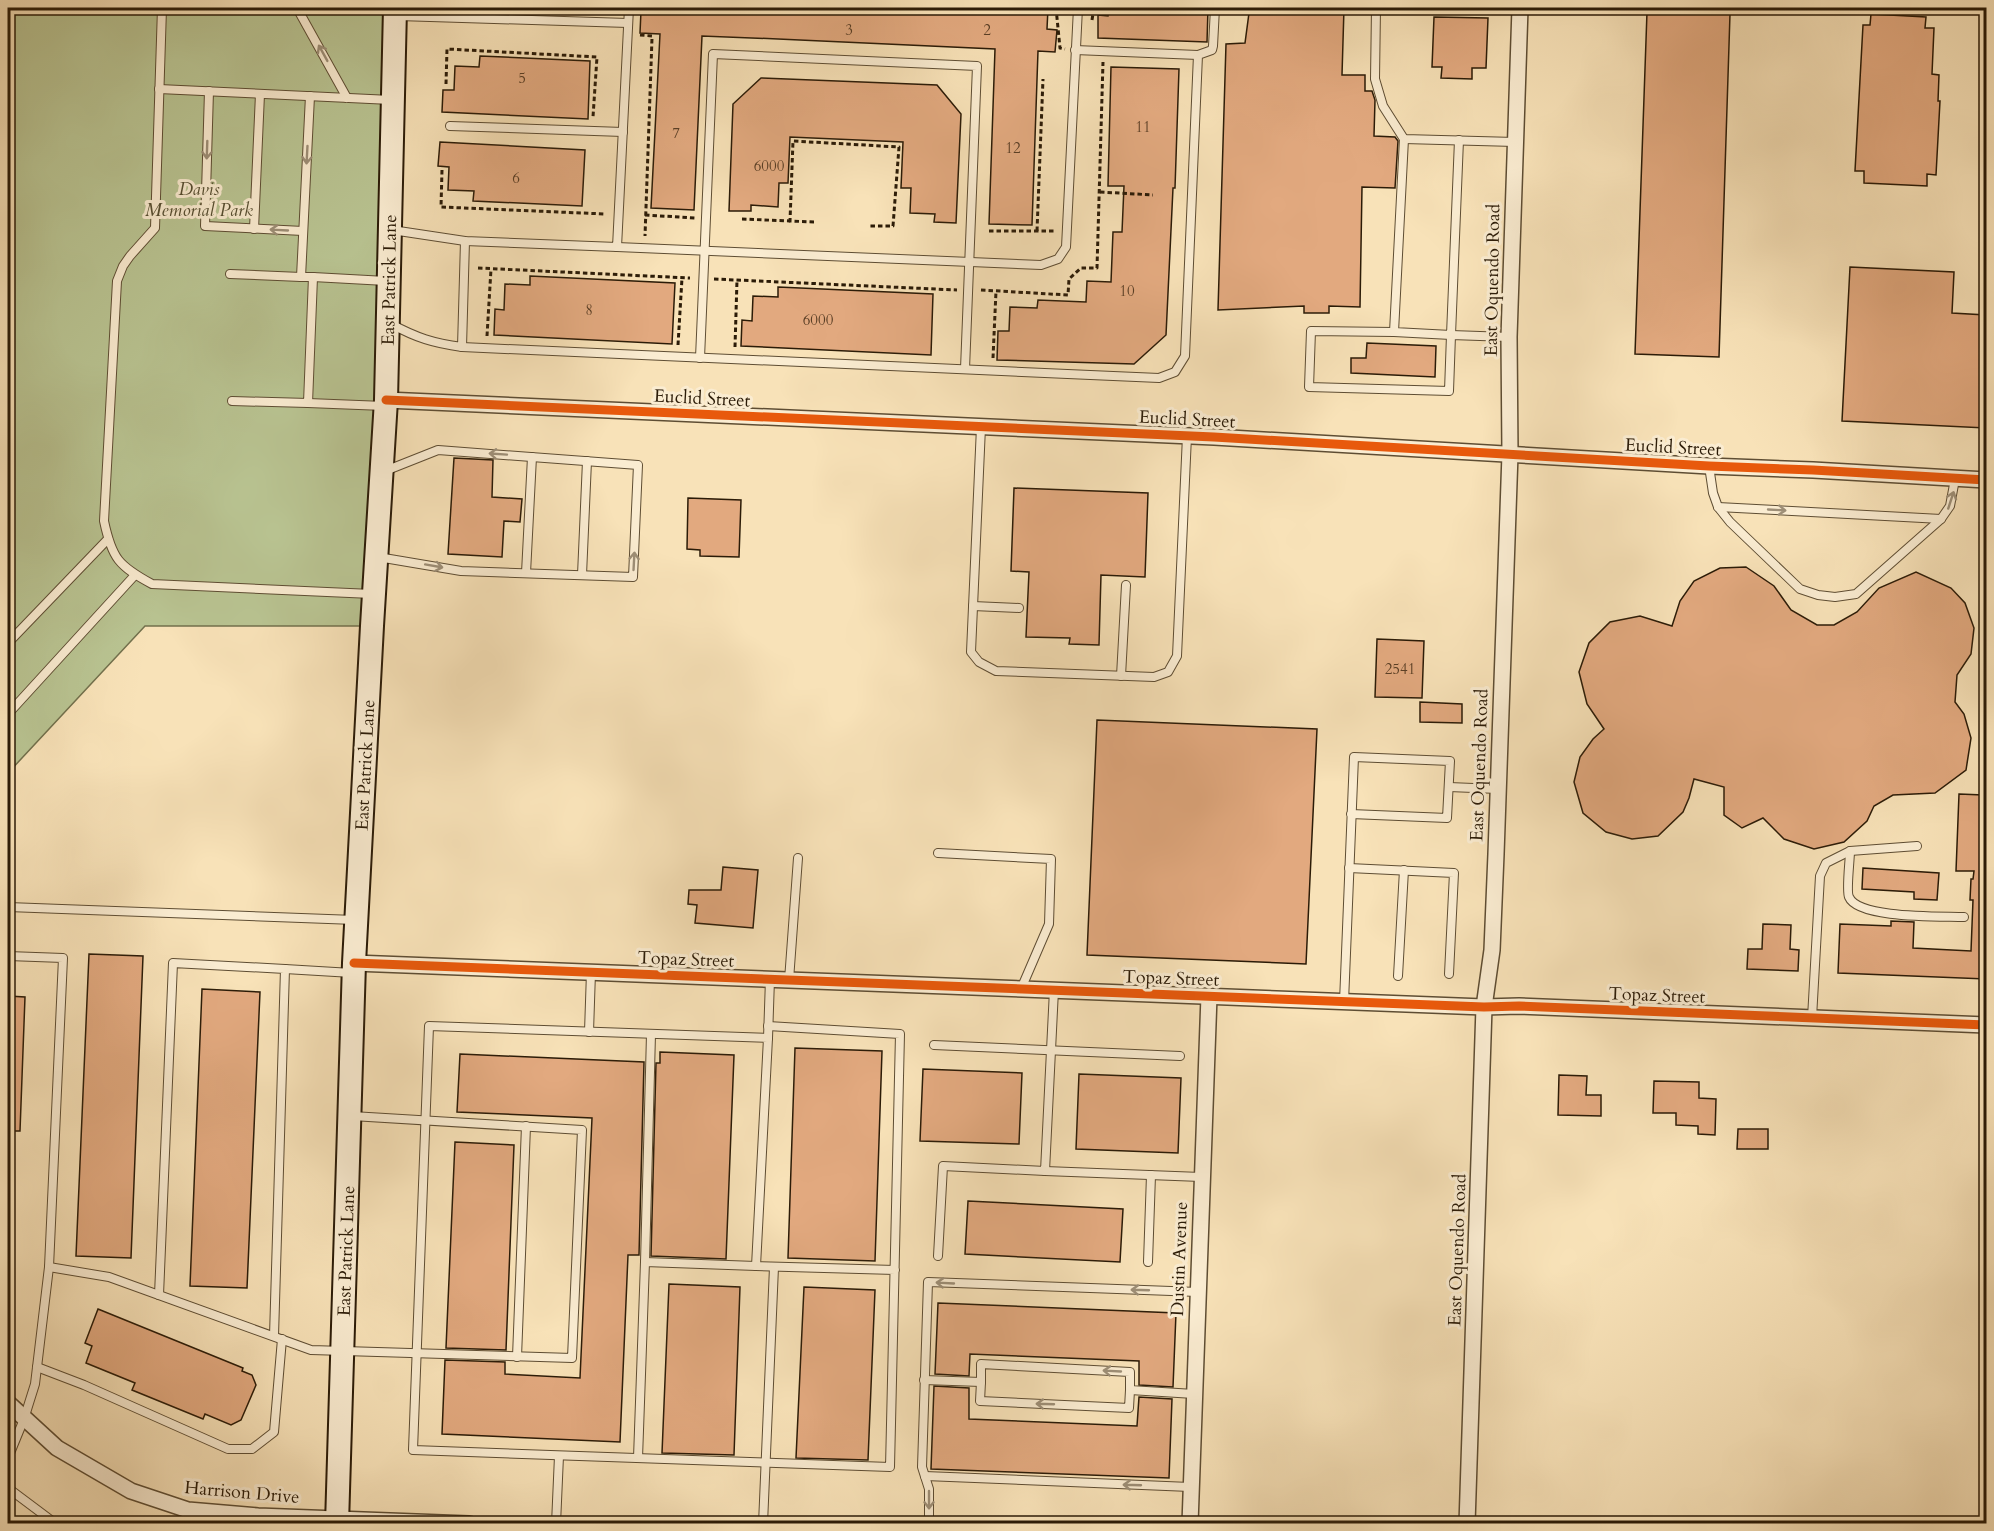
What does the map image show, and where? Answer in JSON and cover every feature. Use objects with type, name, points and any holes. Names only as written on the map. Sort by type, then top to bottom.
[{"type":"main road","name":"East Patrick Lane","points":[[337,1521],[354,968],[386,403],[395,12]]},
{"type":"street","name":"East Oquendo Road","points":[[1467,1524],[1484,1007],[1492,950],[1510,454],[1509,337],[1520,8]]},
{"type":"street","name":"Euclid Street","points":[[386,403],[1187,436],[1986,480]]},
{"type":"street","name":"Topaz Street","points":[[354,968],[591,972],[1986,1025]]},
{"type":"street","name":"Dustin Avenue","points":[[1190,1524],[1209,996]]},
{"type":"street","name":"Harrison Drive","points":[[8,1403],[57,1448],[131,1491],[188,1510],[337,1521],[469,1524]]},
{"type":"lane","points":[[162,8],[155,228],[130,256],[117,281],[104,521],[108,539],[119,562],[135,575],[152,584],[374,594]]},
{"type":"lane","points":[[297,8],[347,98]]},
{"type":"lane","points":[[617,248],[629,8]]},
{"type":"lane","points":[[390,229],[465,242],[1041,265],[1058,259],[1066,247],[1078,8]]},
{"type":"lane","points":[[1075,50],[1198,55],[1212,50],[1215,8]]},
{"type":"lane","points":[[1376,8],[1375,79],[1383,106],[1404,139],[1394,332]]},
{"type":"lane","points":[[395,12],[628,22]]},
{"type":"lane","points":[[700,358],[713,54],[976,66],[965,369]]},
{"type":"lane","points":[[388,322],[409,334],[433,343],[462,347],[1159,378],[1175,372],[1185,356],[1198,55]]},
{"type":"lane","points":[[159,89],[393,100]]},
{"type":"lane","points":[[209,91],[205,226],[303,231]]},
{"type":"lane","points":[[254,229],[260,94]]},
{"type":"lane","points":[[301,277],[310,96]]},
{"type":"lane","points":[[450,126],[623,132]]},
{"type":"lane","points":[[1404,139],[1515,142]]},
{"type":"lane","points":[[1459,140],[1451,335],[1449,391],[1309,387],[1311,331],[1394,332],[1451,335],[1509,337]]},
{"type":"lane","points":[[462,347],[465,242]]},
{"type":"lane","points":[[230,274],[389,281]]},
{"type":"lane","points":[[308,403],[313,278]]},
{"type":"lane","points":[[232,401],[386,403]]},
{"type":"lane","points":[[981,427],[971,652],[979,662],[996,671],[1154,677],[1168,672],[1177,656],[1187,436]]},
{"type":"lane","points":[[376,557],[461,571],[633,577],[638,465],[438,450],[382,472]]},
{"type":"lane","points":[[526,573],[532,457]]},
{"type":"lane","points":[[582,576],[587,461]]},
{"type":"lane","points":[[1709,466],[1713,493],[1718,507],[1730,522],[1800,589],[1818,595],[1835,597],[1856,594],[1941,519],[1950,506],[1955,479]]},
{"type":"lane","points":[[1718,507],[1941,519]]},
{"type":"lane","points":[[8,643],[108,539]]},
{"type":"lane","points":[[8,714],[135,575]]},
{"type":"lane","points":[[1121,676],[1126,585]]},
{"type":"lane","points":[[973,606],[1019,608]]},
{"type":"lane","points":[[1344,1002],[1354,757],[1450,761],[1447,818],[1352,814]]},
{"type":"lane","points":[[1449,787],[1498,789]]},
{"type":"lane","points":[[1812,1018],[1821,876],[1826,863],[1850,851],[1917,846]]},
{"type":"lane","points":[[1850,851],[1848,896],[1855,905],[1880,913],[1964,917]]},
{"type":"lane","points":[[938,853],[1051,859],[1048,924],[1020,989]]},
{"type":"lane","points":[[789,980],[798,858]]},
{"type":"lane","points":[[1349,868],[1454,873],[1449,974]]},
{"type":"lane","points":[[1398,976],[1404,870]]},
{"type":"lane","points":[[8,907],[357,920]]},
{"type":"lane","points":[[8,956],[63,958],[49,1267],[35,1384],[8,1458]]},
{"type":"lane","points":[[159,1295],[173,963],[285,969],[354,968]]},
{"type":"lane","points":[[37,1367],[84,1385],[228,1449],[252,1449],[274,1432],[285,969]]},
{"type":"lane","points":[[589,1032],[591,972]]},
{"type":"lane","points":[[756,1266],[770,979]]},
{"type":"lane","points":[[1046,1171],[1054,990]]},
{"type":"lane","points":[[768,1026],[900,1034],[890,1467],[413,1450],[429,1026],[768,1038]]},
{"type":"lane","points":[[638,1458],[651,1034]]},
{"type":"lane","points":[[934,1045],[1180,1056]]},
{"type":"lane","points":[[49,1267],[109,1278],[311,1350],[572,1358],[582,1130],[351,1115]]},
{"type":"lane","points":[[517,1357],[526,1126]]},
{"type":"lane","points":[[938,1256],[943,1166],[1201,1177]]},
{"type":"lane","points":[[1148,1262],[1151,1175]]},
{"type":"lane","points":[[645,1262],[895,1270]]},
{"type":"lane","points":[[763,1524],[774,1267]]},
{"type":"lane","points":[[928,1524],[929,1489],[922,1467],[928,1282],[1198,1292]]},
{"type":"lane","points":[[981,1364],[1130,1372],[1130,1390],[1128,1408],[980,1401],[981,1364]]},
{"type":"lane","points":[[924,1380],[981,1382]]},
{"type":"lane","points":[[1130,1390],[1194,1394]]},
{"type":"lane","points":[[556,1524],[559,1455]]},
{"type":"lane","points":[[924,1476],[1190,1487]]},
{"type":"lane","points":[[8,1488],[56,1524]]},
{"type":"path","points":[[1056,8],[1060,48],[1075,50]]},
{"type":"path","points":[[636,34],[652,36],[644,249]]},
{"type":"path","points":[[446,84],[447,49],[597,57],[592,131]]},
{"type":"path","points":[[1037,231],[1043,79]]},
{"type":"path","points":[[790,222],[793,141],[899,147],[893,226],[868,226]]},
{"type":"path","points":[[442,170],[441,207],[619,215]]},
{"type":"path","points":[[1100,192],[1153,195]]},
{"type":"path","points":[[645,215],[705,219]]},
{"type":"path","points":[[742,219],[814,222]]},
{"type":"path","points":[[989,231],[1066,231]]},
{"type":"path","points":[[465,267],[969,290]]},
{"type":"path","points":[[486,348],[490,269]]},
{"type":"path","points":[[678,357],[682,278]]},
{"type":"path","points":[[735,359],[737,280]]},
{"type":"path","points":[[992,371],[996,291]]},
{"type":"green space","name":"Davis Memorial Park","points":[[8,8],[395,8],[372,626],[145,626],[8,773]]},
{"type":"building","points":[[652,8],[1048,8],[1047,29],[1057,30],[1055,52],[1038,51],[1032,225],[989,224],[995,49],[778,39],[702,36],[694,210],[651,208],[660,34],[640,33],[641,11],[652,11]]},
{"type":"building","points":[[1109,8],[1208,8],[1207,42],[1098,38],[1098,15],[1108,16]]},
{"type":"building","points":[[1260,8],[1344,8],[1342,75],[1365,75],[1365,91],[1372,91],[1375,100],[1374,136],[1395,137],[1398,141],[1395,188],[1362,187],[1360,307],[1329,306],[1329,313],[1304,313],[1304,306],[1218,310],[1226,44],[1245,43],[1249,13],[1260,13]]},
{"type":"building","points":[[1647,12],[1730,14],[1719,357],[1635,354]]},
{"type":"building","points":[[1871,14],[1926,17],[1925,28],[1934,28],[1932,74],[1939,75],[1938,101],[1940,101],[1936,175],[1927,174],[1927,186],[1864,183],[1864,171],[1855,171],[1863,25],[1870,25]]},
{"type":"building","points":[[1434,17],[1488,18],[1486,68],[1472,68],[1472,79],[1441,78],[1442,67],[1432,67]]},
{"type":"building","points":[[480,56],[590,61],[588,119],[442,112],[443,90],[454,90],[455,66],[479,67]]},
{"type":"building","points":[[1111,67],[1179,69],[1175,188],[1173,188],[1166,335],[1134,364],[997,360],[998,331],[1009,331],[1010,307],[1037,308],[1038,300],[1086,302],[1087,281],[1111,282],[1113,232],[1122,232],[1124,186],[1108,186]]},
{"type":"building","points":[[761,78],[937,85],[961,114],[956,223],[934,222],[935,214],[910,213],[911,188],[901,188],[903,142],[790,137],[788,183],[779,183],[778,207],[751,205],[751,211],[729,211],[733,104]]},
{"type":"building","points":[[440,142],[585,150],[582,206],[473,201],[474,191],[448,190],[449,167],[438,166]]},
{"type":"building","points":[[1850,267],[1954,272],[1952,313],[1986,315],[1986,428],[1842,421]]},
{"type":"building","points":[[530,276],[675,283],[672,344],[494,335],[495,309],[504,310],[505,284],[530,285]]},
{"type":"building","points":[[778,287],[933,294],[931,355],[741,346],[742,320],[752,321],[753,296],[778,297]]},
{"type":"building","points":[[1367,343],[1436,346],[1435,377],[1351,373],[1351,358],[1366,358]]},
{"type":"building","points":[[454,458],[493,460],[492,497],[522,499],[520,522],[504,521],[502,557],[448,554]]},
{"type":"building","points":[[1014,488],[1148,493],[1145,577],[1101,575],[1099,645],[1069,644],[1070,638],[1026,637],[1029,572],[1011,571]]},
{"type":"building","points":[[688,498],[741,500],[739,557],[700,556],[700,550],[687,549]]},
{"type":"building","points":[[1746,567],[1774,586],[1791,610],[1817,625],[1834,625],[1857,612],[1879,588],[1916,572],[1951,588],[1965,603],[1974,628],[1971,654],[1957,675],[1955,702],[1964,714],[1971,738],[1966,770],[1935,793],[1893,795],[1874,806],[1867,821],[1844,842],[1814,849],[1784,839],[1763,818],[1742,828],[1724,815],[1724,787],[1694,779],[1683,812],[1658,836],[1632,839],[1606,832],[1583,813],[1574,782],[1580,757],[1593,739],[1604,729],[1587,704],[1579,672],[1589,643],[1610,622],[1640,616],[1672,626],[1680,601],[1694,581],[1720,568]]},
{"type":"building","points":[[1377,639],[1424,641],[1422,698],[1375,697]]},
{"type":"building","points":[[1420,702],[1462,704],[1462,723],[1420,722]]},
{"type":"building","points":[[1097,720],[1317,729],[1306,964],[1087,955]]},
{"type":"building","points":[[1959,794],[1986,797],[1983,864],[1986,864],[1986,979],[1838,973],[1840,924],[1891,926],[1891,921],[1914,922],[1913,948],[1971,951],[1973,900],[1970,900],[1971,879],[1973,879],[1974,871],[1956,871]]},
{"type":"building","points":[[723,867],[758,870],[753,928],[695,923],[697,905],[688,904],[689,890],[721,890]]},
{"type":"building","points":[[1863,868],[1939,873],[1937,900],[1914,899],[1914,892],[1862,889]]},
{"type":"building","points":[[1763,924],[1791,925],[1790,949],[1799,950],[1798,971],[1747,969],[1748,949],[1762,949]]},
{"type":"building","points":[[89,954],[143,956],[131,1258],[76,1256]]},
{"type":"building","points":[[202,989],[260,992],[247,1288],[190,1286]]},
{"type":"building","points":[[8,996],[25,997],[20,1131],[8,1131]]},
{"type":"building","points":[[795,1048],[882,1051],[875,1261],[788,1258]]},
{"type":"building","points":[[660,1052],[734,1055],[726,1259],[651,1256],[656,1063],[660,1063]]},
{"type":"building","points":[[460,1054],[644,1062],[639,1255],[628,1255],[620,1442],[442,1434],[445,1360],[505,1362],[505,1374],[580,1378],[592,1118],[457,1112]]},
{"type":"building","points":[[923,1069],[1022,1073],[1019,1144],[920,1141]]},
{"type":"building","points":[[1079,1074],[1181,1078],[1178,1153],[1076,1149]]},
{"type":"building","points":[[1559,1075],[1587,1076],[1586,1095],[1601,1095],[1601,1116],[1558,1115]]},
{"type":"building","points":[[1654,1081],[1699,1082],[1699,1098],[1716,1099],[1715,1135],[1698,1134],[1698,1126],[1676,1125],[1676,1113],[1653,1113]]},
{"type":"building","points":[[1738,1129],[1768,1129],[1768,1149],[1737,1149]]},
{"type":"building","points":[[455,1142],[514,1145],[506,1350],[446,1348]]},
{"type":"building","points":[[968,1201],[1123,1209],[1120,1262],[965,1254]]},
{"type":"building","points":[[669,1284],[740,1287],[734,1455],[662,1453]]},
{"type":"building","points":[[804,1287],[875,1290],[868,1460],[796,1458]]},
{"type":"building","points":[[938,1303],[1176,1313],[1173,1387],[1139,1385],[1139,1361],[970,1354],[969,1376],[935,1374]]},
{"type":"building","points":[[98,1309],[243,1368],[242,1371],[252,1375],[256,1385],[241,1420],[231,1425],[205,1414],[203,1419],[132,1390],[135,1383],[86,1363],[92,1346],[85,1343]]},
{"type":"building","points":[[934,1386],[969,1388],[969,1419],[1137,1426],[1139,1397],[1172,1399],[1169,1478],[931,1469]]},
{"type":"cycle path","points":[[386,400],[1214,437],[1986,480]]},
{"type":"cycle path","points":[[354,963],[1986,1025]]}]
